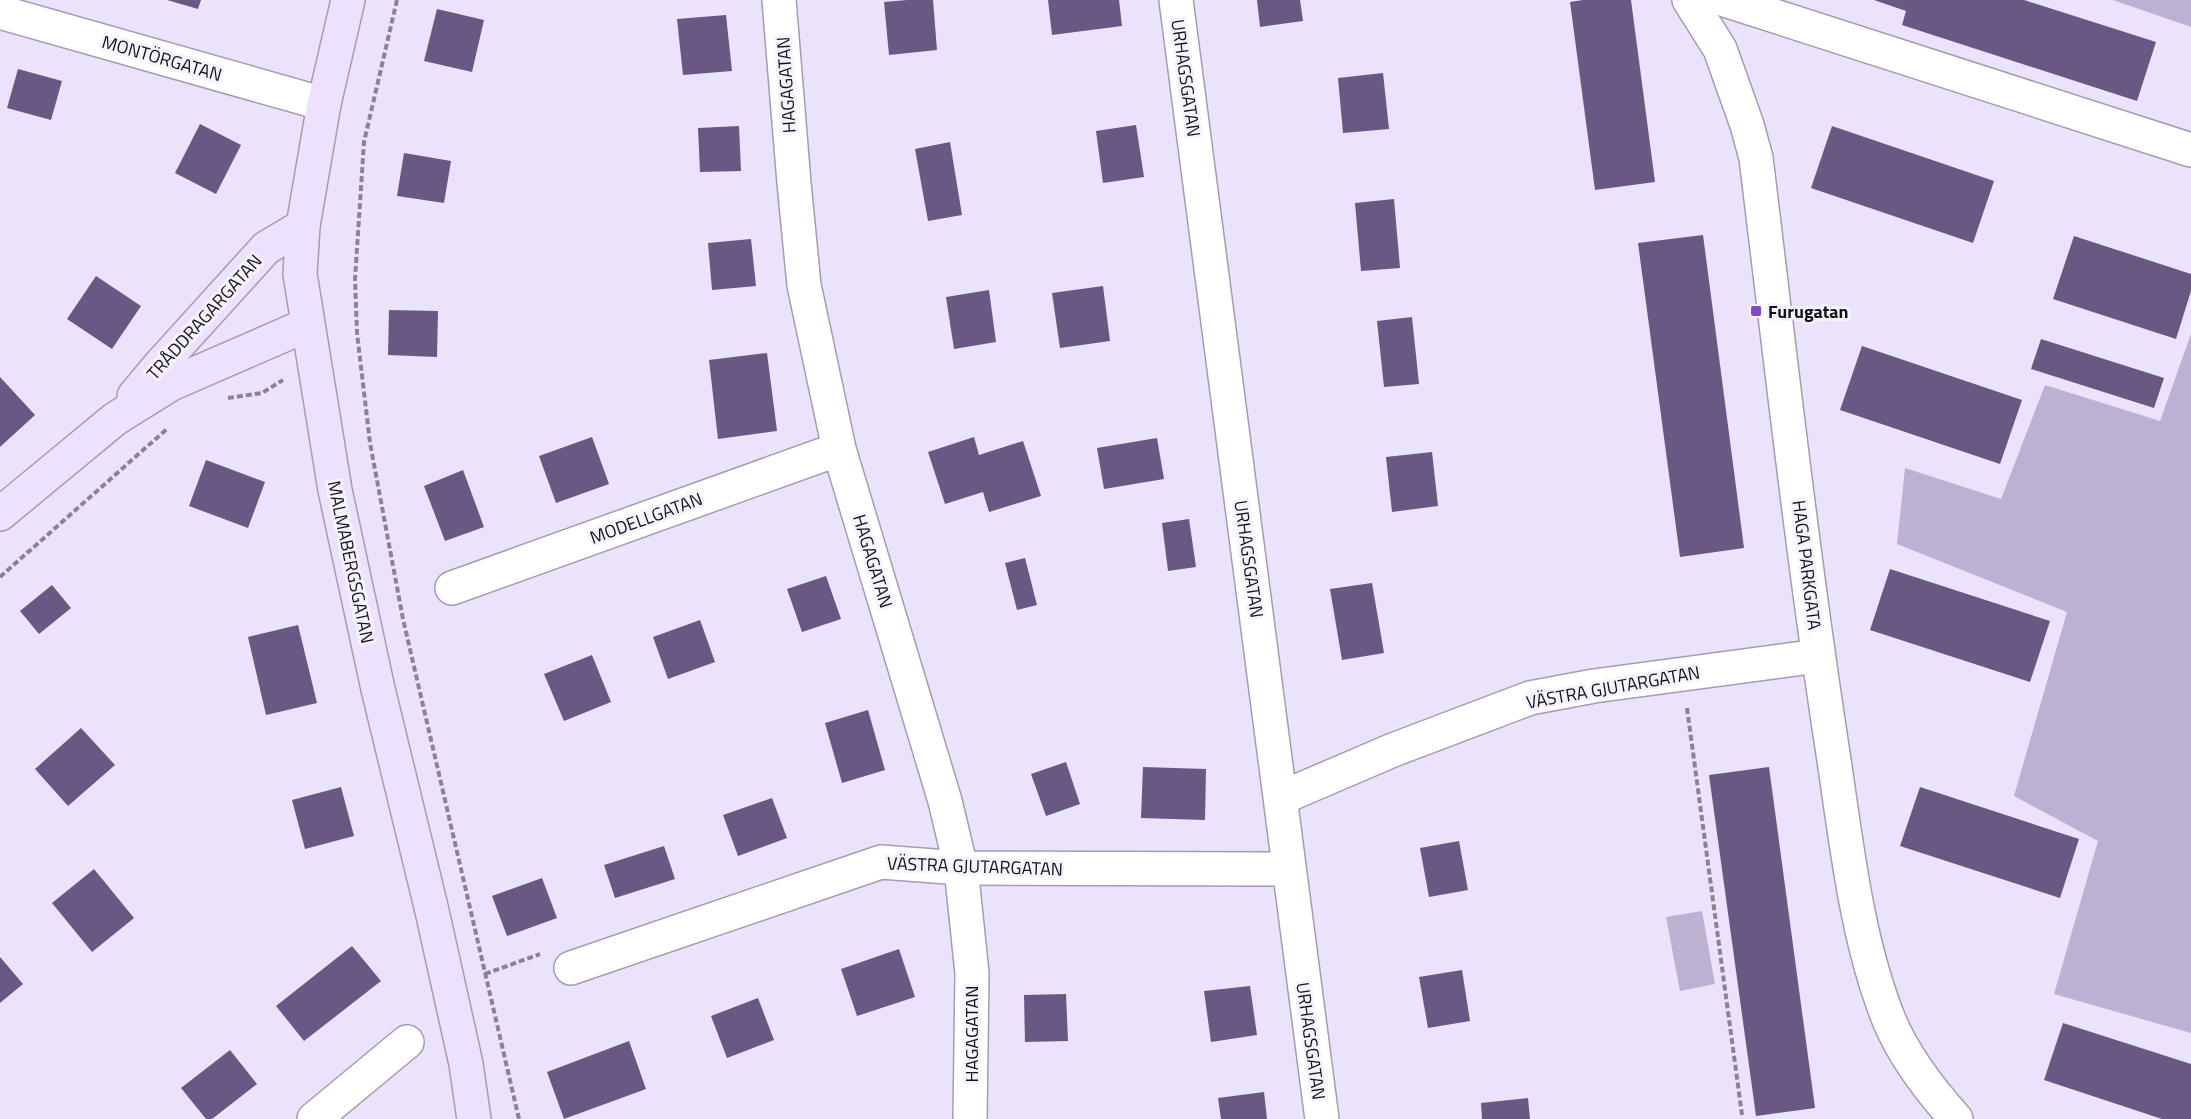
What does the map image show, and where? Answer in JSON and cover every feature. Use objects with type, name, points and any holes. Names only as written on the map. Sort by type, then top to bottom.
[{"type":"main road","name":"MALMABERGSGATAN","points":[[348,0],[324,104],[303,226],[300,274],[335,490],[378,689],[464,1053],[474,1119]]},
{"type":"main road","name":"TRÅDDRAGARGATAN","points":[[115,419],[159,366],[266,248],[303,226]]},
{"type":"main road","name":"TRÅDDRAGARGATAN","points":[[0,514],[115,419],[171,384],[307,325]]},
{"type":"street","name":"HAGAGATAN","points":[[779,0],[804,285],[839,449],[942,790],[961,868],[972,973],[970,1119]]},
{"type":"street","name":"URHAGSGATAN","points":[[1176,0],[1322,1119]]},
{"type":"street","name":"HAGA PARKGATA","points":[[1689,0],[1720,50],[1748,125],[1756,158],[1818,656],[1853,878],[1872,970],[1890,1022],[1909,1058],[1942,1104],[1956,1119]]},
{"type":"street","points":[[1725,0],[2191,150]]},
{"type":"street","name":"MONTÖRGATAN","points":[[0,12],[324,104]]},
{"type":"street","name":"MODELLGATAN","points":[[452,588],[839,449]]},
{"type":"street","name":"VÄSTRA GJUTARGATAN","points":[[1281,798],[1393,750],[1530,698],[1594,686],[1818,656]]},
{"type":"street","name":"VÄSTRA GJUTARGATAN","points":[[571,968],[881,862],[961,868],[1226,867],[1288,869]]},
{"type":"street","points":[[314,1119],[407,1042]]},
{"type":"path","points":[[397,0],[364,142],[355,279],[357,333],[370,443],[403,619],[519,1119]]},
{"type":"path","points":[[219,399],[262,393],[357,333]]},
{"type":"path","points":[[0,577],[171,426]]},
{"type":"path","points":[[1683,674],[1742,1115]]},
{"type":"path","points":[[485,974],[563,946],[571,968]]},
{"type":"shaded area","points":[[2113,0],[2191,0],[2191,27]]},
{"type":"shaded area","points":[[2191,334],[2191,1033],[2054,994],[2098,841],[2014,796],[2067,612],[1897,544],[1905,468],[2001,499],[2045,385],[2160,421]]},
{"type":"shaded area","points":[[1702,911],[1715,984],[1680,991],[1666,917]]},
{"type":"building","points":[[167,0],[201,0],[198,9]]},
{"type":"building","points":[[933,0],[937,50],[889,55],[884,2]]},
{"type":"building","points":[[1048,0],[1119,0],[1122,26],[1052,35]]},
{"type":"building","points":[[1257,0],[1300,0],[1303,21],[1260,27]]},
{"type":"building","points":[[1631,0],[1655,182],[1595,190],[1570,2]]},
{"type":"building","points":[[1874,0],[2024,0],[2156,42],[2137,101],[1902,25],[1906,11]]},
{"type":"building","points":[[437,9],[484,20],[472,72],[424,61]]},
{"type":"building","points":[[726,15],[732,71],[683,75],[677,19]]},
{"type":"building","points":[[18,69],[62,81],[51,120],[7,108]]},
{"type":"building","points":[[1383,73],[1389,129],[1343,133],[1338,78]]},
{"type":"building","points":[[200,124],[241,145],[216,194],[175,173]]},
{"type":"building","points":[[1136,125],[1144,177],[1103,183],[1096,131]]},
{"type":"building","points":[[739,126],[741,171],[700,172],[698,128]]},
{"type":"building","points":[[1832,126],[1994,181],[1973,243],[1811,188]]},
{"type":"building","points":[[950,142],[962,215],[928,221],[915,149]]},
{"type":"building","points":[[404,153],[451,161],[444,203],[397,196]]},
{"type":"building","points":[[1394,199],[1400,268],[1361,271],[1355,203]]},
{"type":"building","points":[[1703,235],[1744,548],[1680,557],[1638,243]]},
{"type":"building","points":[[2074,236],[2191,274],[2191,291],[2176,339],[2053,299]]},
{"type":"building","points":[[751,239],[756,286],[712,290],[708,243]]},
{"type":"building","points":[[96,276],[141,306],[112,349],[67,319]]},
{"type":"building","points":[[1103,286],[1110,341],[1060,348],[1052,293]]},
{"type":"building","points":[[989,290],[996,342],[954,349],[946,297]]},
{"type":"building","points":[[389,310],[438,311],[437,357],[388,355]]},
{"type":"building","points":[[1412,317],[1419,384],[1384,387],[1377,321]]},
{"type":"building","points":[[2041,339],[2164,378],[2154,408],[2031,369]]},
{"type":"building","points":[[1862,346],[2022,400],[2000,464],[1840,410]]},
{"type":"building","points":[[767,353],[777,431],[718,439],[709,360]]},
{"type":"building","points":[[0,377],[35,415],[0,447]]},
{"type":"building","points":[[592,437],[609,484],[556,503],[539,456]]},
{"type":"building","points":[[974,437],[979,455],[1023,441],[1041,496],[989,512],[983,492],[945,504],[928,452]]},
{"type":"building","points":[[1157,438],[1164,479],[1104,489],[1097,448]]},
{"type":"building","points":[[1432,452],[1438,506],[1392,512],[1386,457]]},
{"type":"building","points":[[206,460],[265,482],[248,528],[189,506]]},
{"type":"building","points":[[463,470],[484,527],[445,541],[424,486]]},
{"type":"building","points":[[1189,519],[1196,567],[1168,571],[1162,523]]},
{"type":"building","points":[[1025,558],[1037,605],[1017,610],[1005,563]]},
{"type":"building","points":[[1890,569],[2050,621],[2030,682],[1870,630]]},
{"type":"building","points":[[826,576],[841,619],[802,632],[787,589]]},
{"type":"building","points":[[1372,583],[1384,653],[1342,660],[1330,589]]},
{"type":"building","points":[[52,585],[71,608],[39,634],[20,611]]},
{"type":"building","points":[[700,620],[715,662],[668,679],[653,637]]},
{"type":"building","points":[[298,625],[317,703],[266,715],[248,637]]},
{"type":"building","points":[[592,655],[611,702],[564,721],[544,674]]},
{"type":"building","points":[[868,710],[885,770],[842,783],[825,723]]},
{"type":"building","points":[[81,728],[115,765],[68,806],[35,769]]},
{"type":"building","points":[[1066,762],[1080,804],[1046,816],[1031,774]]},
{"type":"building","points":[[1143,767],[1206,769],[1205,820],[1141,818]]},
{"type":"building","points":[[1769,767],[1815,1108],[1756,1116],[1709,775]]},
{"type":"building","points":[[341,787],[354,836],[305,849],[292,800]]},
{"type":"building","points":[[1920,787],[2079,839],[2060,898],[1900,846]]},
{"type":"building","points":[[772,798],[787,838],[738,856],[723,815]]},
{"type":"building","points":[[1459,841],[1468,890],[1429,897],[1420,848]]},
{"type":"building","points":[[664,846],[675,879],[615,898],[604,865]]},
{"type":"building","points":[[94,869],[134,918],[92,952],[52,903]]},
{"type":"building","points":[[542,878],[557,918],[507,936],[492,896]]},
{"type":"building","points":[[352,946],[381,981],[304,1041],[276,1006]]},
{"type":"building","points":[[899,949],[915,997],[857,1016],[841,969]]},
{"type":"building","points":[[0,957],[23,984],[0,1003]]},
{"type":"building","points":[[1462,970],[1470,1021],[1428,1028],[1419,977]]},
{"type":"building","points":[[1250,986],[1257,1035],[1211,1042],[1204,991]]},
{"type":"building","points":[[1066,994],[1068,1041],[1025,1042],[1024,995]]},
{"type":"building","points":[[758,998],[774,1040],[727,1058],[711,1016]]},
{"type":"building","points":[[2063,1023],[2191,1064],[2191,1119],[2162,1119],[2044,1080]]},
{"type":"building","points":[[629,1041],[646,1089],[564,1119],[547,1072]]},
{"type":"building","points":[[230,1050],[257,1084],[212,1119],[206,1119],[181,1088]]},
{"type":"building","points":[[1264,1092],[1267,1119],[1221,1119],[1218,1098]]},
{"type":"building","points":[[1528,1098],[1530,1119],[1482,1119],[1481,1103]]},
{"type":"place","name":"Furugatan","points":[[1756,311]]}]
